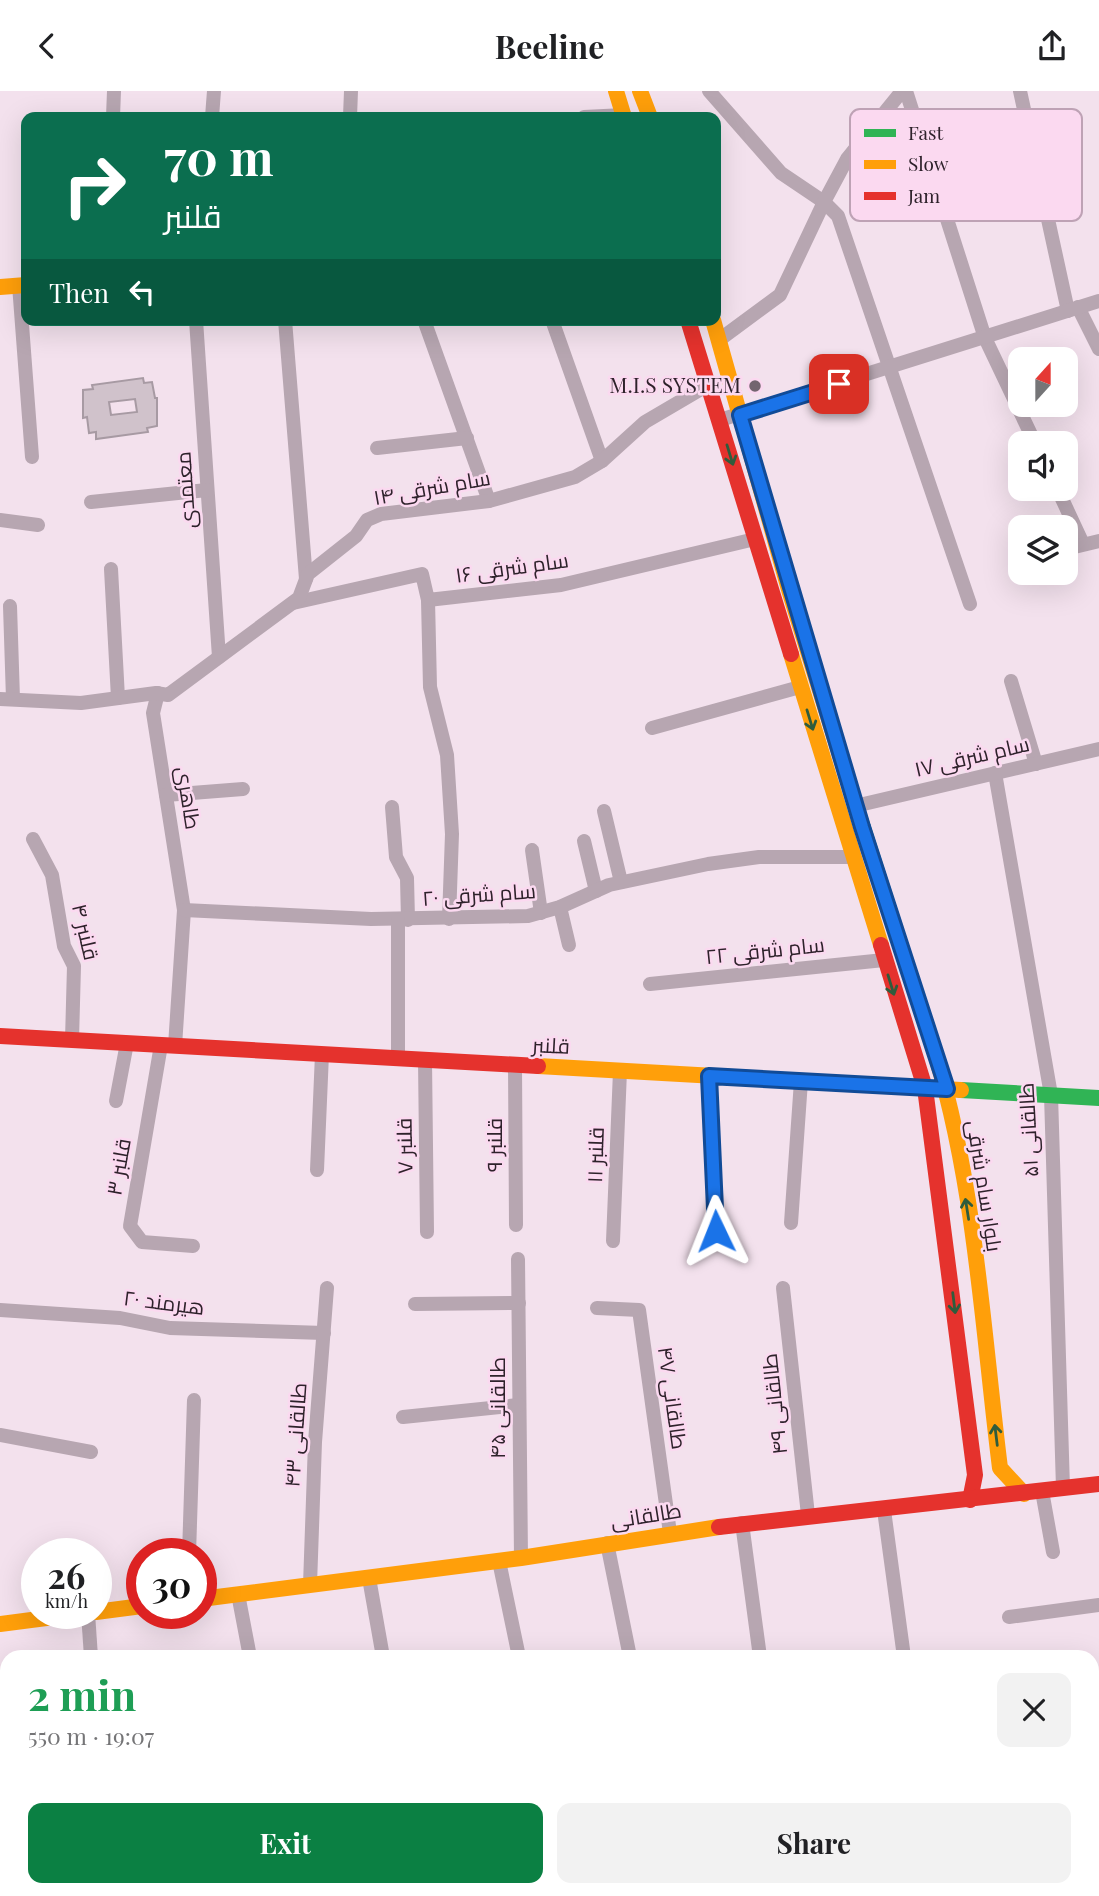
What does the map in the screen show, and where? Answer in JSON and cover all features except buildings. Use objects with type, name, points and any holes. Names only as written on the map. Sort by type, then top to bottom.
[{"type":"street","points":[[113,112],[114,91]]},
{"type":"street","points":[[212,112],[214,91]]},
{"type":"street","points":[[350,112],[352,91]]},
{"type":"street","points":[[616,91],[623,112]]},
{"type":"street","points":[[640,91],[648,112]]},
{"type":"street","points":[[709,91],[781,173],[824,202],[838,216],[970,604]]},
{"type":"street","points":[[889,109],[904,91]]},
{"type":"street","points":[[904,91],[910,109]]},
{"type":"street","points":[[1020,91],[1024,109]]},
{"type":"street","points":[[719,340],[780,295],[824,202],[850,155]]},
{"type":"street","points":[[947,221],[985,338],[1029,431]]},
{"type":"street","points":[[1052,221],[1073,309],[1099,349]]},
{"type":"street","points":[[0,287],[21,285]]},
{"type":"street","points":[[720,421],[1099,301]]},
{"type":"street","points":[[25,326],[32,457]]},
{"type":"street","name":"معتمدی","points":[[196,326],[219,657]]},
{"type":"street","points":[[285,326],[306,579]]},
{"type":"street","points":[[427,326],[489,501]]},
{"type":"street","points":[[554,326],[602,461]]},
{"type":"street","name":"بلوار سام شرقی","points":[[690,326],[925,1088],[975,1475],[970,1500]]},
{"type":"street","name":"بلوار سام شرقی","points":[[715,326],[855,806],[947,1089],[971,1233],[1000,1468],[1024,1494]]},
{"type":"street","name":"سام شرقی ۱۴","points":[[6,699],[81,703],[158,693],[168,695],[299,598],[306,579],[368,520],[381,515],[489,501],[575,477],[602,461],[645,422],[708,385]]},
{"type":"street","points":[[377,448],[467,438]]},
{"type":"street","points":[[91,502],[207,490]]},
{"type":"street","points":[[1062,501],[1083,544]]},
{"type":"street","points":[[0,520],[38,525]]},
{"type":"street","name":"سام شرقی ۱۶","points":[[293,603],[422,574],[428,600],[561,585],[755,539]]},
{"type":"street","points":[[1078,545],[1099,541]]},
{"type":"street","points":[[111,569],[118,698]]},
{"type":"street","points":[[428,600],[430,687],[447,755],[451,821],[449,919]]},
{"type":"street","points":[[6,699],[10,606]]},
{"type":"street","points":[[1011,681],[1035,764]]},
{"type":"street","points":[[652,728],[800,687]]},
{"type":"street","name":"طاهری","points":[[158,693],[153,713],[184,910],[168,1046]]},
{"type":"street","name":"سام شرقی ۱۷","points":[[855,806],[1099,749]]},
{"type":"street","name":"طالقانی ۵۱","points":[[995,773],[1051,1095],[1063,1488]]},
{"type":"street","points":[[166,795],[243,789]]},
{"type":"street","points":[[393,807],[396,857],[407,878],[398,1058]]},
{"type":"street","points":[[604,811],[621,882]]},
{"type":"street","name":"قلنبر ۴","points":[[33,839],[51,875],[64,946],[74,966],[72,1040]]},
{"type":"street","points":[[584,841],[596,891]]},
{"type":"street","points":[[532,850],[541,913]]},
{"type":"street","name":"سام شرقی ۲۰","points":[[184,910],[403,920],[541,913],[621,882],[735,859],[852,857]]},
{"type":"street","points":[[560,907],[569,945]]},
{"type":"street","name":"سام شرقی ۲۲","points":[[650,984],[884,960]]},
{"type":"street","name":"قلنبر","points":[[0,1036],[1099,1098]]},
{"type":"street","points":[[116,1101],[127,1043]]},
{"type":"street","name":"قلنبر ۳","points":[[168,1046],[130,1226],[142,1242],[193,1246]]},
{"type":"street","points":[[317,1170],[322,1054]]},
{"type":"street","name":"قلنبر ۷","points":[[425,1060],[427,1232]]},
{"type":"street","name":"قلنبر ۹","points":[[515,1065],[516,1225]]},
{"type":"street","name":"قلنبر ۱۱","points":[[613,1241],[620,1071]]},
{"type":"street","points":[[709,1076],[716,1231]]},
{"type":"street","points":[[791,1223],[801,1081]]},
{"type":"street","name":"طالقانی ۴۵","points":[[518,1259],[520,1558]]},
{"type":"street","name":"طالقانی ۴۳","points":[[310,1585],[315,1442],[327,1288]]},
{"type":"street","name":"طالقانی ۴۹","points":[[783,1289],[808,1515]]},
{"type":"street","points":[[415,1304],[519,1303]]},
{"type":"street","name":"طالقانی ۴۷","points":[[597,1308],[639,1310],[670,1532]]},
{"type":"street","name":"هیرمند ۲۰","points":[[0,1310],[120,1318],[170,1328],[324,1333]]},
{"type":"street","points":[[190,1538],[194,1400]]},
{"type":"street","points":[[403,1417],[519,1405]]},
{"type":"street","points":[[0,1436],[91,1452]]},
{"type":"street","name":"طالقانی","points":[[217,1597],[520,1558],[670,1532],[1099,1484]]},
{"type":"street","points":[[1042,1491],[1053,1552]]},
{"type":"street","points":[[884,1510],[903,1650]]},
{"type":"street","points":[[742,1523],[759,1650]]},
{"type":"street","points":[[607,1543],[629,1650]]},
{"type":"street","points":[[499,1560],[518,1650]]},
{"type":"street","points":[[369,1578],[382,1650]]},
{"type":"street","points":[[238,1594],[249,1650]]},
{"type":"street","points":[[1009,1617],[1099,1605]]},
{"type":"street","points":[[0,1624],[21,1621]]},
{"type":"street","points":[[88,1629],[90,1650]]},
{"type":"traffic: fast","points":[[847,778],[930,1037]]},
{"type":"traffic: fast","points":[[961,1090],[1099,1098]]},
{"type":"traffic: slow","points":[[616,91],[622,112]]},
{"type":"traffic: slow","points":[[640,91],[648,112]]},
{"type":"traffic: slow","points":[[0,287],[21,285]]},
{"type":"traffic: slow","points":[[715,326],[790,593],[847,778]]},
{"type":"traffic: slow","points":[[791,654],[881,945]]},
{"type":"traffic: slow","points":[[930,1037],[945,1089],[967,1196],[1000,1468],[1024,1494]]},
{"type":"traffic: slow","points":[[538,1066],[961,1090]]},
{"type":"traffic: slow","points":[[217,1597],[521,1558],[719,1527]]},
{"type":"traffic: slow","points":[[112,1610],[126,1608]]},
{"type":"traffic: slow","points":[[0,1624],[21,1621]]},
{"type":"traffic: jam","points":[[690,326],[791,654]]},
{"type":"traffic: jam","points":[[881,945],[925,1088],[975,1475],[970,1500]]},
{"type":"traffic: jam","points":[[0,1036],[538,1066]]},
{"type":"traffic: jam","points":[[719,1527],[1099,1484]]},
{"type":"place","name":"M.I.S SYSTEM","points":[[755,386]]},
{"type":"route","points":[[716,1231],[709,1076],[947,1089],[790,593],[740,415],[839,384]]}]
